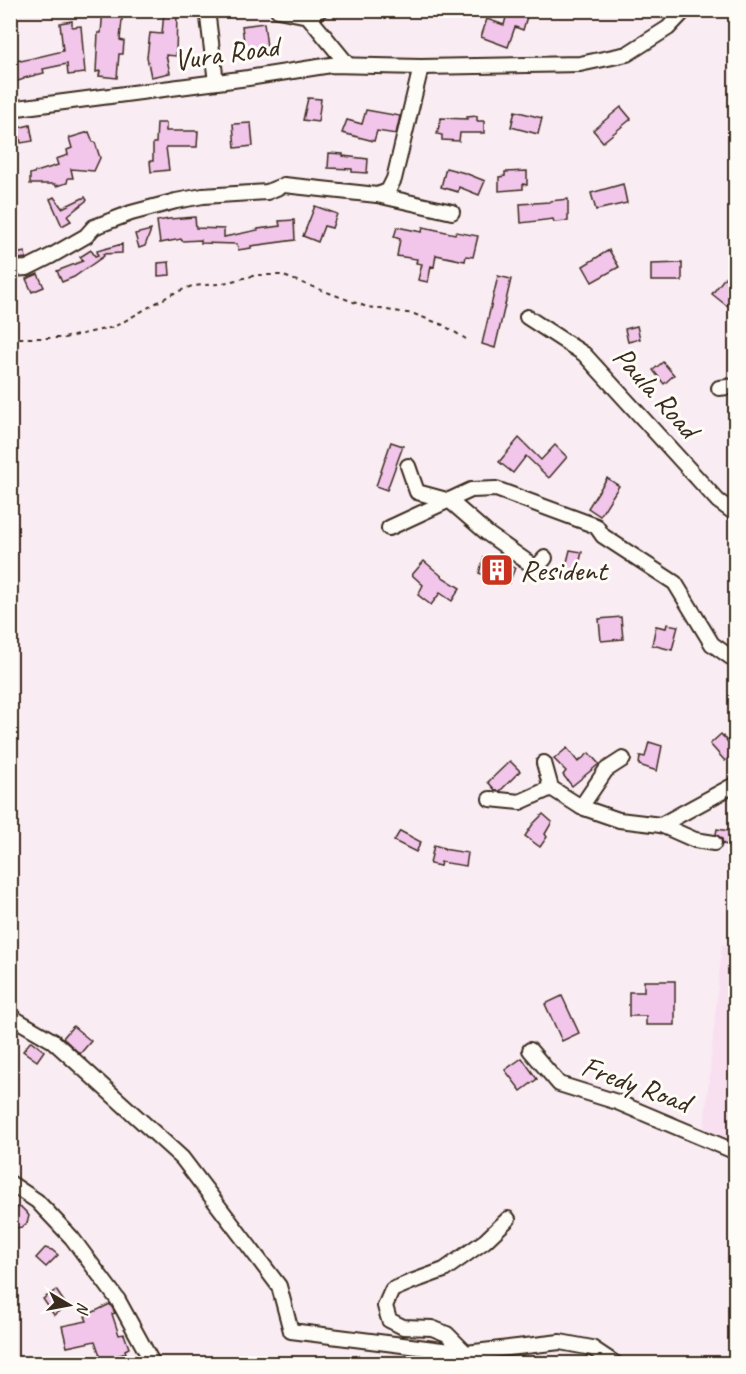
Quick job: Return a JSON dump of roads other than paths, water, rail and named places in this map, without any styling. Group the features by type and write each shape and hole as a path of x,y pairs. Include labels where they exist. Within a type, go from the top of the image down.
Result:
{"street":[{"path":"207,10 216,82"},
{"path":"278,10 314,13 348,65"},
{"name":"Vura Road","path":"10,109 216,82 331,64 421,67 580,64 627,54 668,28 685,10"},
{"path":"377,195 388,190 394,179 421,67"},
{"path":"10,269 27,268 86,236 94,227 130,213 203,196 267,192 284,185 377,195 452,212"},
{"name":"Paula Road","path":"527,317 584,354 718,501 735,514"},
{"path":"718,388 735,386"},
{"path":"408,466 417,492 450,501 488,534 536,568 545,558"},
{"path":"389,528 471,490 496,489 596,526 603,536 675,583 712,644 735,661"},
{"path":"581,807 606,770 623,759"},
{"path":"544,763 551,788 581,807 619,819 661,825 695,840 714,843"},
{"path":"661,825 735,784"},
{"path":"490,799 520,802 551,788"},
{"path":"10,1016 53,1041 182,1158 279,1286 291,1331 466,1353 560,1342 592,1348 616,1364"},
{"name":"Fredy Road","path":"530,1050 559,1084 617,1102 735,1152"},
{"path":"10,1183 37,1201 97,1269 118,1300 153,1364"},
{"path":"466,1353 447,1334 432,1328 403,1327 389,1320 385,1306 392,1290 444,1270 485,1241 508,1219"}],"place":[{"name":"Resident","path":"497,570"}]}
